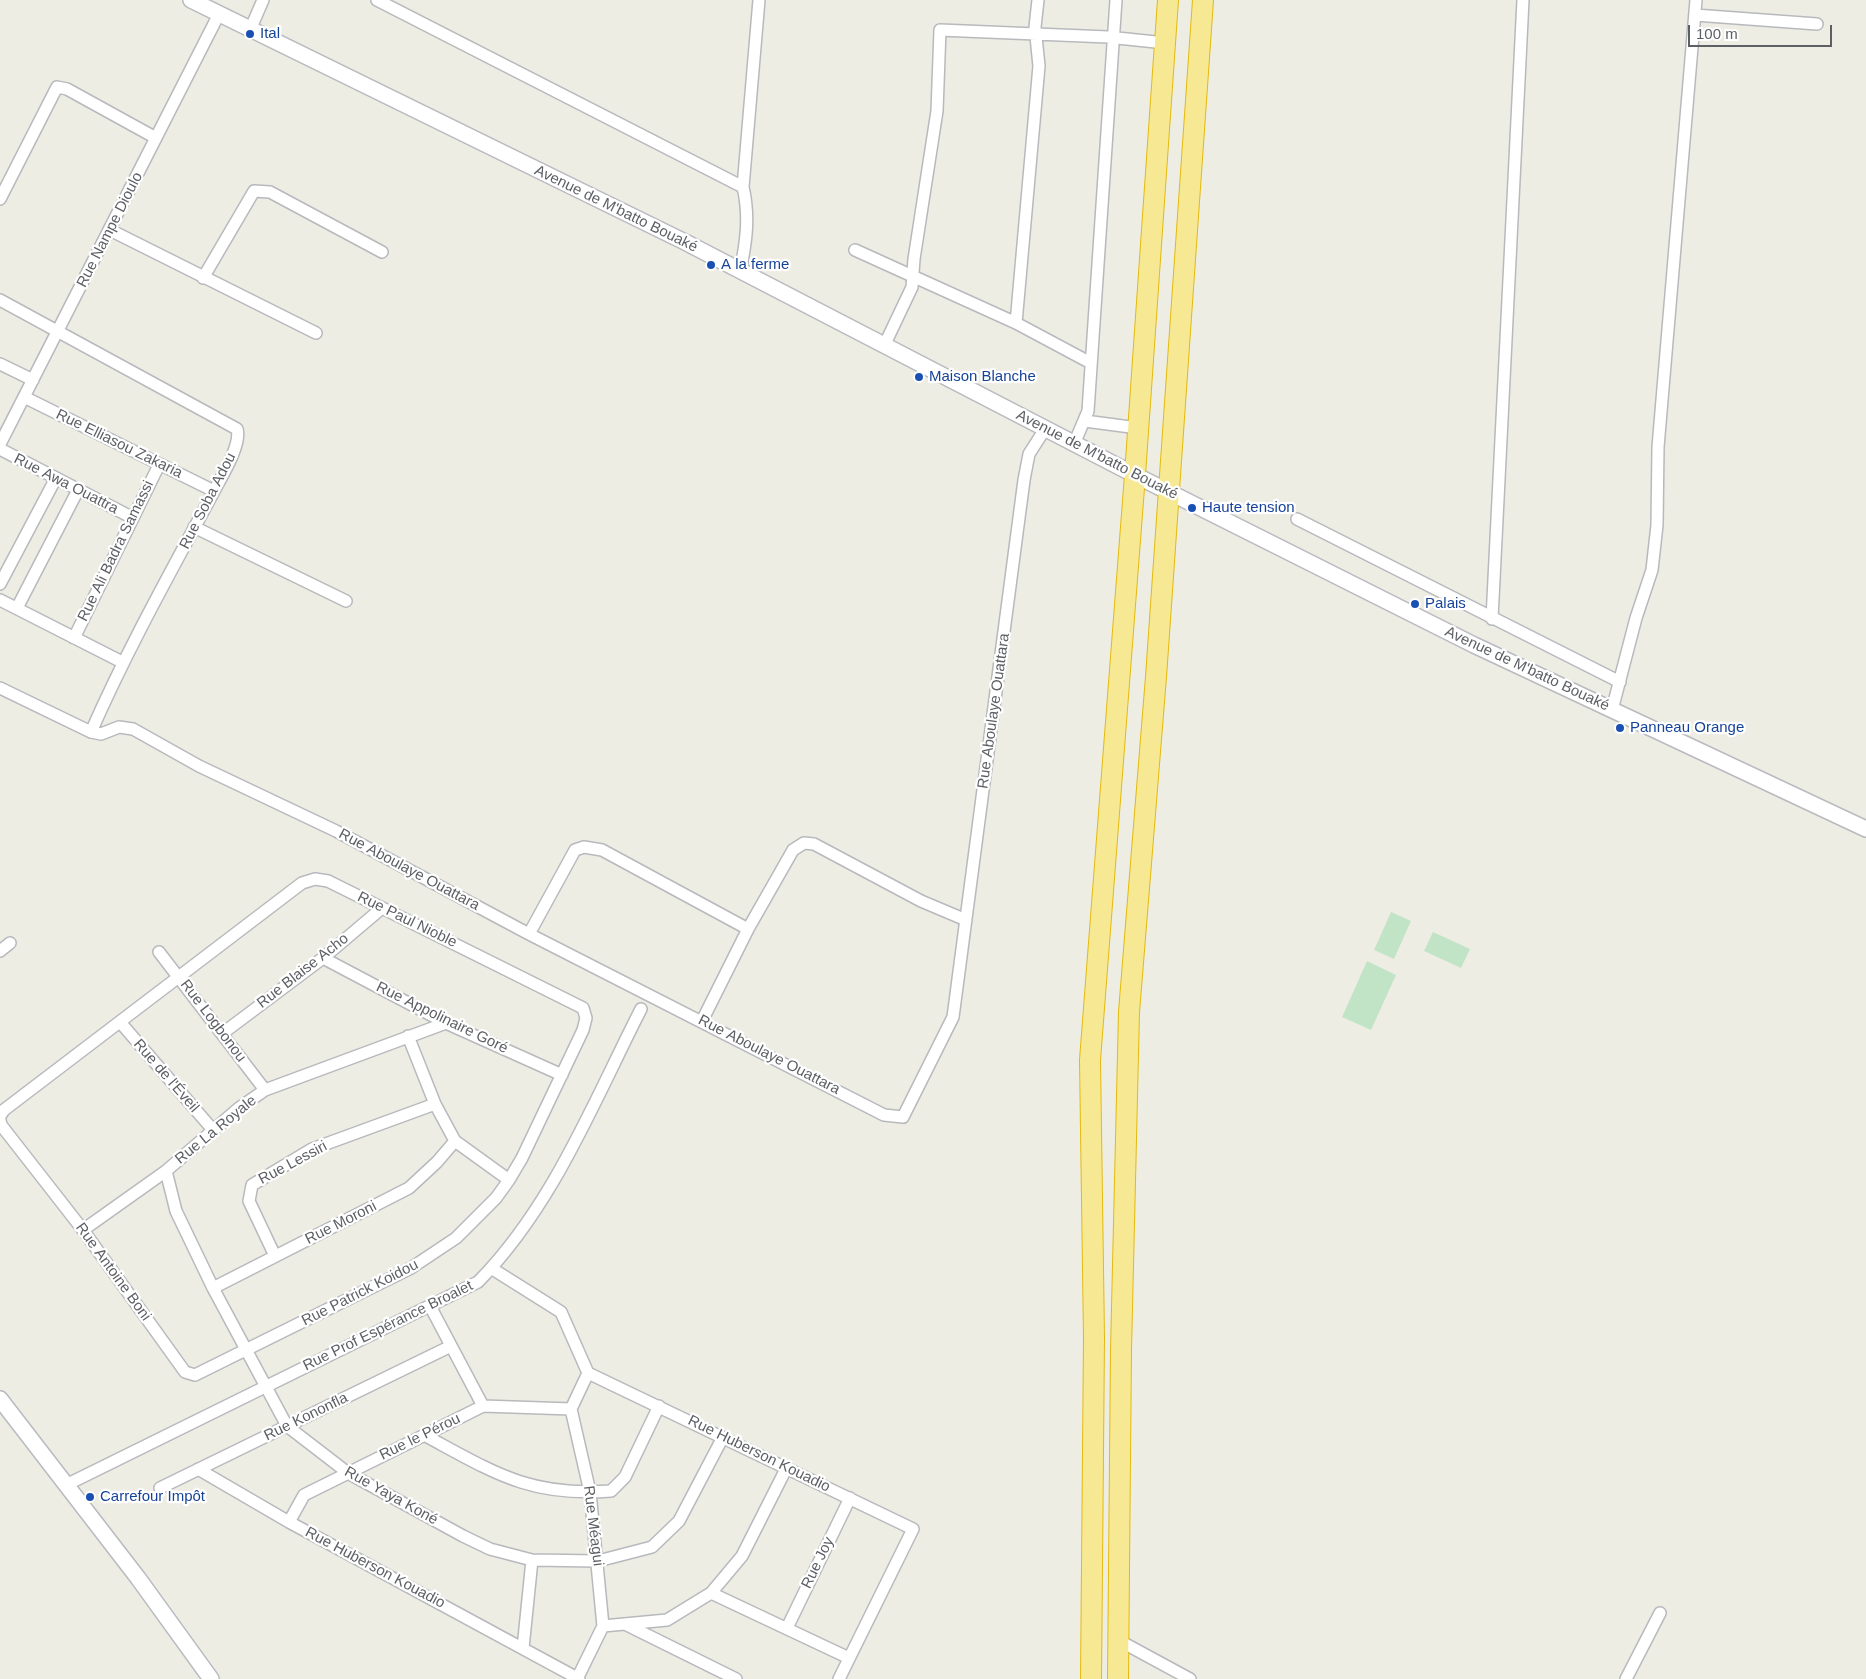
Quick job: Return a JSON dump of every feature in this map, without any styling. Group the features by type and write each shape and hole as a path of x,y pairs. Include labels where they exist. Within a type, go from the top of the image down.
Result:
{"highway":[{"path":"1091,1679 1094,1338 1090,1060 1135,475 1168,0"},
{"path":"1118,1679 1121,1350 1129,1012 1169,492 1203,0"}],"street":[{"name":"Avenue de M'batto Bouaké","path":"192,0 740,272 1135,475 1482,649 1866,829"},
{"path":"250,30 263,0"},
{"path":"376,0 743,188"},
{"path":"740,272 747,240 746,205 743,188 759,0"},
{"path":"1016,323 1039,66 1036,35 1038,0"},
{"path":"1074,444 1088,411 1089,362 1116,0"},
{"path":"1492,619 1522,0"},
{"path":"1612,710 1653,561 1657,525 1658,448 1696,0"},
{"name":"Rue Nampe Dioulo","path":"0,444 219,14"},
{"path":"1695,15 1817,24"},
{"path":"884,346 912,287 912,276 937,111 940,30 1114,38 1165,44"},
{"path":"0,199 57,87 67,89 156,138"},
{"path":"203,278 254,191 270,192 382,252"},
{"path":"110,230 316,333"},
{"path":"854,250 1016,323 1089,362"},
{"name":"Rue Soba Adou","path":"0,300 237,429 239,436 214,491 122,662 91,732"},
{"path":"0,364 33,380"},
{"name":"Rue Elliasou Zakaria","path":"24,397 214,491"},
{"path":"1085,421 1138,428"},
{"name":"Rue Aboulaye Ouattara","path":"91,732 101,734 119,727 133,729 200,766 336,831 529,934 884,1115 903,1117 953,1017 1024,480 1029,454 1045,429"},
{"name":"Rue Awa Ouattra","path":"0,449 133,518"},
{"name":"Rue Ali Badra Samassi","path":"74,638 159,465"},
{"path":"0,584 56,478"},
{"path":"17,608 78,490"},
{"path":"1296,519 1620,682"},
{"path":"194,527 346,601"},
{"path":"0,600 122,662"},
{"path":"0,688 91,732"},
{"path":"702,1021 748,929 793,850 804,843 814,844 921,901 966,920"},
{"path":"529,934 575,850 584,847 602,850 748,929"},
{"name":"Rue Paul Nioble","path":"179,977 302,883 315,879 328,881 583,1008 586,1018 583,1030 562,1075"},
{"name":"Rue Blaise Acho","path":"223,1033 323,958 382,908"},
{"path":"0,951 10,943"},
{"name":"Rue Logbonou","path":"159,952 266,1090"},
{"name":"Rue Appolinaire Goré","path":"323,958 446,1023 562,1075"},
{"path":"0,1116 4,1110 179,977"},
{"name":"Rue Prof Espérance Broalet","path":"66,1485 478,1282 502,1257 546,1198 641,1010"},
{"name":"Rue de l'Éveil","path":"120,1022 213,1130"},
{"name":"Rue La Royale","path":"83,1230 166,1171 213,1130 266,1090 446,1023"},
{"path":"408,1036 435,1104 455,1141 464,1150 510,1180"},
{"name":"Rue Patrick Koidou","path":"246,1350 411,1268 456,1238 496,1198 510,1180 562,1075"},
{"name":"Rue Lessiri","path":"275,1256 249,1201 252,1185 312,1149 435,1104"},
{"name":"Rue Antoine Boni","path":"0,1120 1,1125 83,1230 185,1372 195,1375 246,1350"},
{"name":"Rue Moroni","path":"214,1288 409,1188 437,1162 455,1141"},
{"name":"Rue Yaya Koné","path":"166,1171 176,1211 246,1350 287,1426 348,1473 481,1545 532,1560 598,1561 652,1547 679,1521 723,1437"},
{"path":"430,1306 483,1406 571,1409 588,1373 561,1312 492,1268"},
{"name":"Rue Kononfla","path":"160,1488 451,1346"},
{"name":"Rue Huberson Kouadio","path":"588,1373 913,1529 839,1679"},
{"path":"0,1399 138,1578 212,1679"},
{"name":"Rue le Pérou","path":"289,1522 304,1495 483,1406"},
{"path":"424,1434 514,1482 543,1490 590,1492 611,1490 625,1477 659,1406"},
{"name":"Rue Méagui","path":"571,1409 590,1492 603,1626"},
{"path":"578,1679 603,1626 667,1620 711,1593 742,1556 787,1467"},
{"name":"Rue Huberson Kouadio","path":"198,1469 289,1522 578,1679"},
{"name":"Rue Joy","path":"787,1628 850,1498"},
{"path":"523,1648 532,1560"},
{"path":"711,1593 849,1658"},
{"path":"1626,1679 1660,1613"},
{"path":"624,1624 736,1679"},
{"path":"1118,1640 1190,1679"}],"green space":[{"path":"1391,912 1411,921 1394,959 1374,950"},
{"path":"1433,932 1470,949 1461,968 1424,951"},
{"path":"1367,961 1396,975 1371,1030 1342,1017"}],"place":[{"name":"Ital","path":"250,34"},
{"name":"A la ferme","path":"711,265"},
{"name":"Maison Blanche","path":"919,377"},
{"name":"Haute tension","path":"1192,508"},
{"name":"Palais","path":"1415,604"},
{"name":"Panneau Orange","path":"1620,728"},
{"name":"Carrefour Impôt","path":"90,1497"}]}
